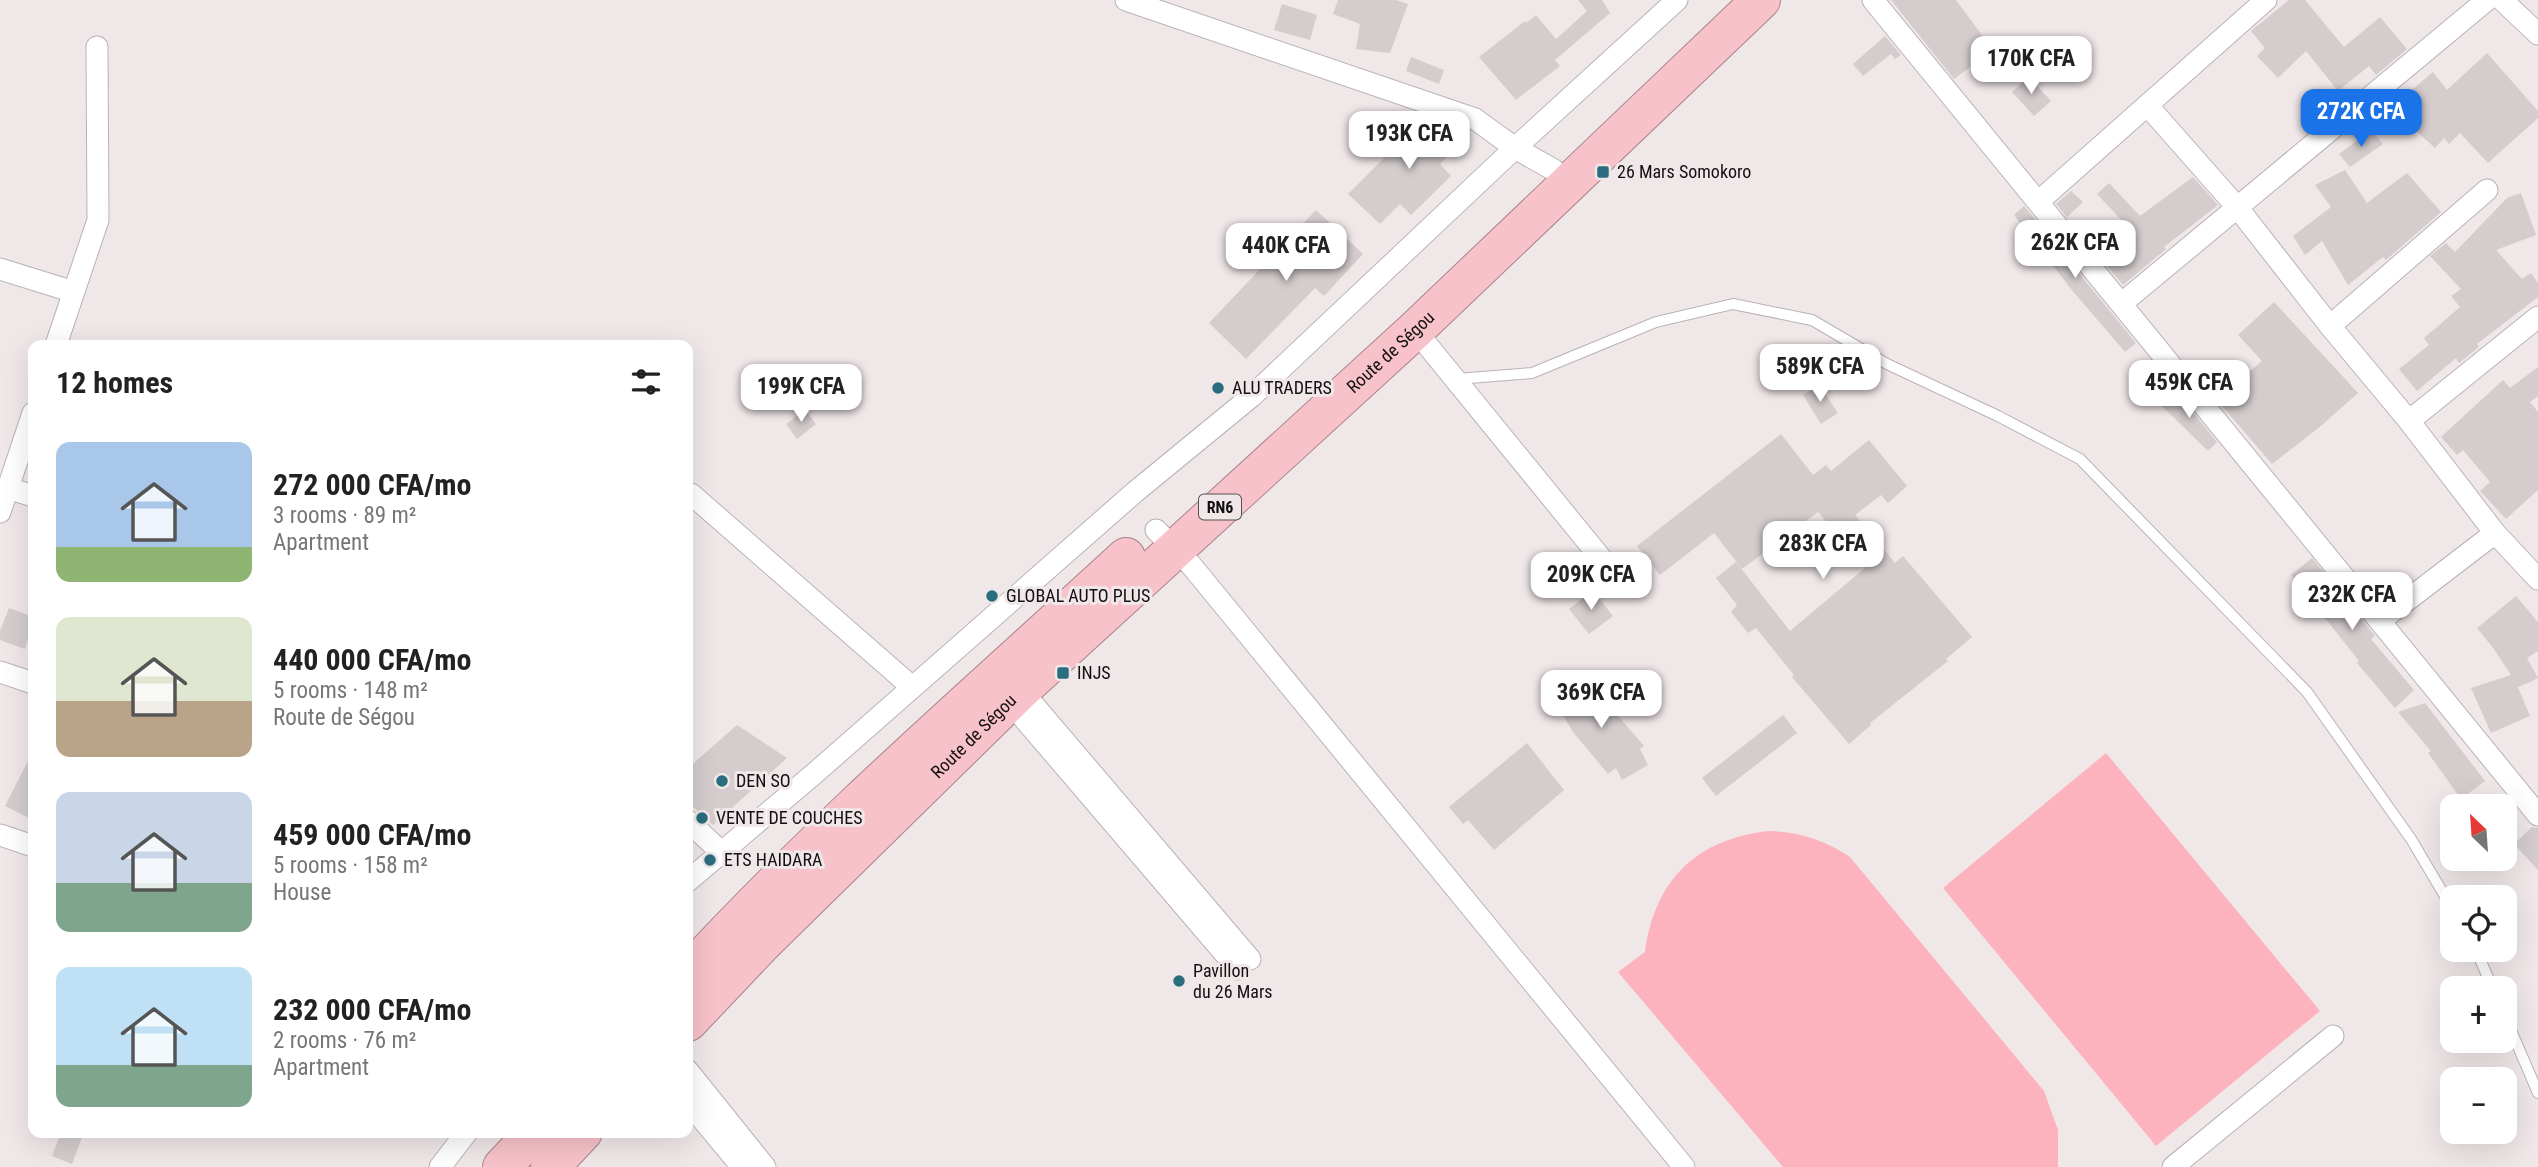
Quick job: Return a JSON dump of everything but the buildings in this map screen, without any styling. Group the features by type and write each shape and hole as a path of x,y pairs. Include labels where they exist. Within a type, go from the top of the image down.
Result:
{"highway":[{"name":"Route de Ségou","path":"693,1017 1006,686 1554,170 1724,0"},
{"name":"Route de Ségou","path":"1165,539 1415,330 1761,0"},
{"name":"Route de Ségou","path":"693,968 740,917 844,816 1006,686"},
{"path":"502,1167 529,1138"},
{"path":"550,1167 577,1138"}],"street":[{"path":"1126,0 1475,118 1515,148 1554,170"},
{"path":"693,876 1135,492 1252,397 1515,148 1678,0"},
{"path":"1872,0 2538,814"},
{"path":"2038,202 2266,0"},
{"path":"2121,304 2487,0"},
{"path":"2502,0 2538,34"},
{"path":"58,340 98,220 97,47"},
{"path":"2147,105 2237,208 2409,421 2495,533 2538,579"},
{"path":"2330,326 2487,190"},
{"path":"0,269 74,292"},
{"path":"2409,421 2538,317"},
{"path":"1415,330 1609,568"},
{"path":"0,512 28,428"},
{"path":"8,488 28,494"},
{"path":"693,496 912,687"},
{"path":"2381,621 2495,533"},
{"path":"1165,539 1191,565 1684,1167"},
{"path":"0,672 28,681"},
{"path":"1006,686 1244,964"},
{"path":"693,826 720,851"},
{"path":"0,835 28,844"},
{"path":"2174,1167 2333,1036"},
{"path":"693,1077 765,1167"},
{"path":"693,1108 742,1167"},
{"path":"440,1167 462,1138"}],"lane":[{"path":"1455,379 1532,373 1656,322 1733,304 1812,320 1887,365 1998,416 2080,459 2307,692 2411,839 2440,888"},
{"path":"2517,1044 2538,1093"}],"shaded area":[{"path":"2106,753 2320,1011 2156,1146 1943,888"},
{"path":"1769,831 1811,838 1850,857 2044,1091 2058,1130 2058,1167 1783,1167 1618,972 1645,952 1658,904 1683,867 1720,843"}],"place":[{"name":"26 Mars Somokoro","path":"1603,172"},
{"name":"ALU TRADERS","path":"1218,388"},
{"name":"GLOBAL AUTO PLUS","path":"992,596"},
{"name":"INJS","path":"1063,673"},
{"name":"DEN SO","path":"722,781"},
{"name":"VENTE DE COUCHES","path":"702,818"},
{"name":"ETS HAIDARA","path":"710,860"},
{"name":"Pavillon du 26 Mars","path":"1179,981"}]}
